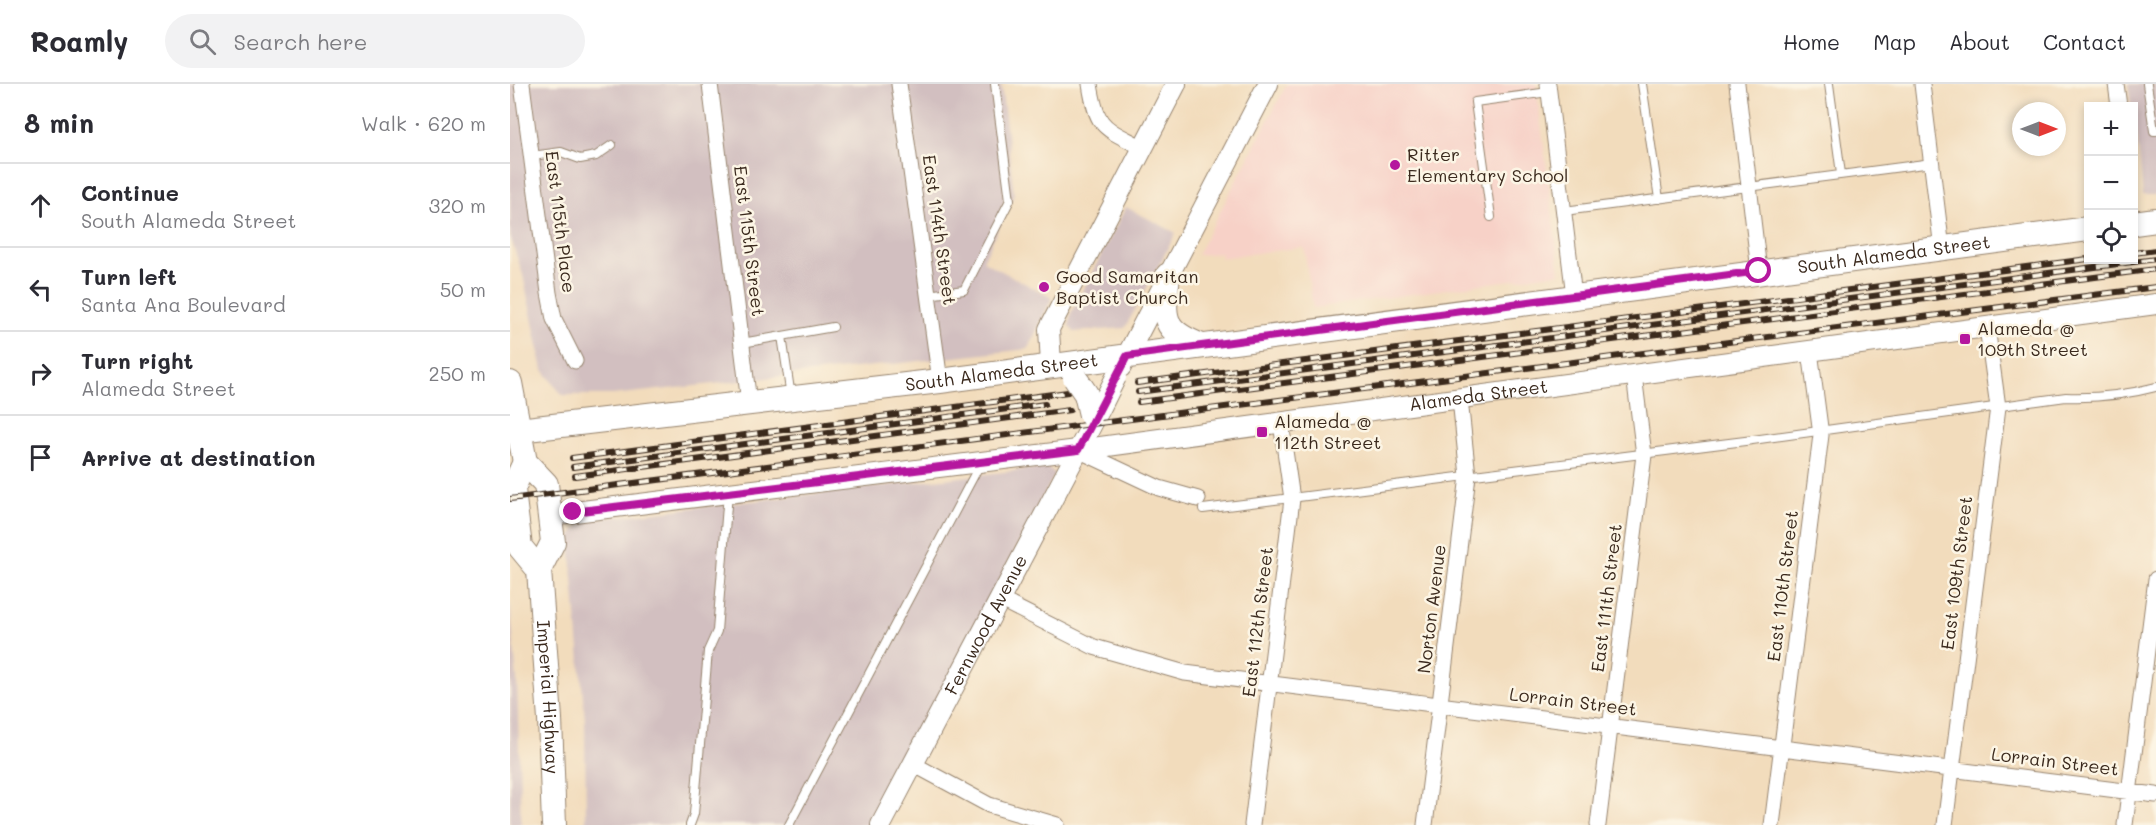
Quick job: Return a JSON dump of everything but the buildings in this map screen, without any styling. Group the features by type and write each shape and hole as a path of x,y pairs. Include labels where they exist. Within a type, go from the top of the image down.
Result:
{"main road":[{"name":"South Alameda Street","path":"515,431 940,381 2084,230"},
{"path":"1168,275 1166,300 1172,330 1179,337 1202,346"},
{"path":"1051,365 1075,378 1086,394 1094,416"},
{"path":"510,383 515,431 525,462 546,484 553,542 539,570 520,547 513,488 525,462"},
{"name":"Imperial Highway","path":"539,570 550,719 554,825"}],"street":[{"name":"East 115th Place","path":"522,84 554,319 575,361"},
{"name":"East 115th Street","path":"710,84 749,403"},
{"name":"East 114th Street","path":"899,84 940,381"},
{"path":"1090,84 1094,114 1099,122 1143,148"},
{"path":"1051,365 1049,328 1176,84"},
{"name":"Fernwood Avenue","path":"881,825 1268,84"},
{"path":"1737,84 1759,271"},
{"path":"1922,84 1942,249"},
{"path":"2116,84 2118,102"},
{"path":"1549,88 1574,297"},
{"name":"Alameda Street","path":"550,515 980,463 2156,304"},
{"name":"East 109th Street","path":"1945,825 1998,407 1987,327"},
{"name":"East 110th Street","path":"1772,825 1821,430 1810,351"},
{"name":"East 111th Street","path":"1598,825 1644,454 1634,375"},
{"name":"Norton Avenue","path":"1425,825 1468,476 1460,399"},
{"name":"East 112th Street","path":"1252,825 1292,499 1281,423"},
{"path":"1078,450 1159,488 1200,504"},
{"path":"2125,825 2156,579"},
{"name":"Lorrain Street","path":"999,598 1094,647 1185,673 2156,795"},
{"path":"913,764 989,805 1057,825"}],"lane":[{"path":"928,295 964,290 1010,200 995,84"},
{"path":"1642,84 1659,199"},
{"path":"1829,84 1841,174"},
{"path":"2147,84 2156,131"},
{"path":"1491,217 1475,102 1549,88"},
{"path":"532,156 561,152 580,159 597,156 612,145"},
{"path":"1564,211 1932,163"},
{"path":"742,343 833,327"},
{"path":"782,336 791,398"},
{"path":"1200,504 1292,499 2066,397 2114,395 2156,387"},
{"path":"789,825 980,463"},
{"path":"690,825 695,805 708,651 717,631 728,492"}],"shaded area":[{"path":"510,84 1001,84 1014,195 983,261 1052,298 1028,349 613,395 562,395 543,370 523,275 510,236"},
{"name":"Ritter Elementary School","path":"1287,84 1536,84 1560,273 1313,308 1304,247 1220,258 1221,253 1197,255"},
{"path":"2128,84 2156,84 2156,195 2143,195 2138,146 2138,102 2130,102"},
{"path":"1126,207 1176,233 1125,328 1074,332 1069,326 1071,313"},
{"path":"1047,467 1055,474 872,825 586,825 585,721 570,543 571,535 581,524 588,520"},
{"path":"510,600 517,680 521,825 510,825"}],"railway":[{"path":"2138,252 2156,250"},
{"path":"1138,392 2156,259"},
{"path":"1137,383 2084,260"},
{"path":"1139,402 2156,269"},
{"path":"510,499 2156,287"},
{"path":"572,458 1068,392"},
{"path":"573,467 1045,404"},
{"path":"575,476 1070,410"}],"place":[{"name":"Ritter Elementary School","path":"1395,165"},
{"name":"Good Samaritan Baptist Church","path":"1044,287"},
{"name":"Alameda @ 109th Street","path":"1965,339"},
{"name":"Alameda @ 112th Street","path":"1262,432"}],"route":[{"path":"573,512 1078,450 1127,356 1759,271"}]}
